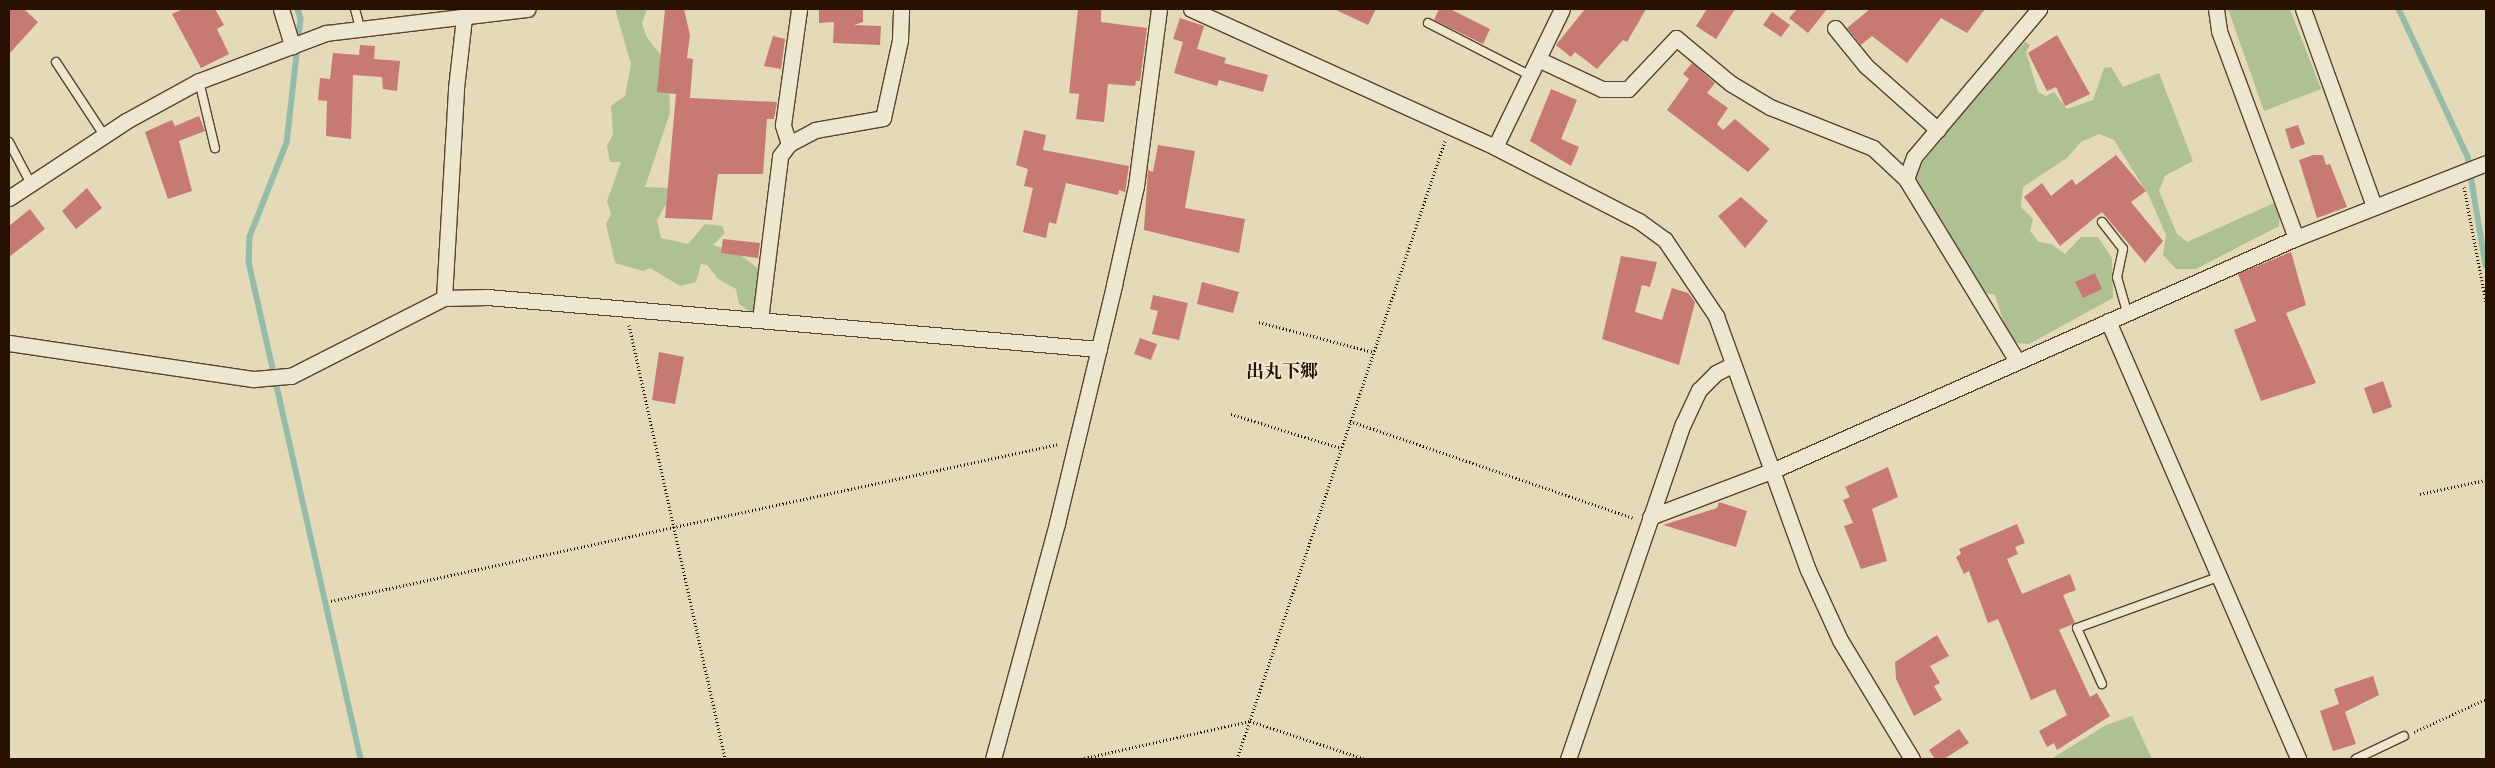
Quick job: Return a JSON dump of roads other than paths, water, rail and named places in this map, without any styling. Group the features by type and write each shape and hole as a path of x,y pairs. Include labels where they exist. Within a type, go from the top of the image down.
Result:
{"street":[{"path":"281,9 292,46"},
{"path":"9,198 30,182 104,135 200,81 292,46 360,28 464,18 500,11 528,9"},
{"path":"789,144 783,125 799,9"},
{"path":"760,320 780,156 789,144 815,130 883,118 900,40 901,9"},
{"path":"993,759 1077,440 1136,186 1159,9"},
{"path":"1191,9 1495,147 1639,221 1665,240 1716,316 1732,365 1774,470 1808,570 1840,640 1912,759"},
{"path":"1495,147 1540,60 1562,9"},
{"path":"1906,179 1914,157 2039,9"},
{"path":"2216,9 2219,31 2296,238"},
{"path":"2303,9 2374,206"},
{"path":"444,298 456,88 464,18"},
{"path":"1836,28 1866,66 1938,130"},
{"path":"1540,60 1602,89 1628,90 1676,38 1730,83 1770,107 1873,148 1906,179 2017,362"},
{"path":"1649,520 1774,470 2296,238 2461,171 2486,163"},
{"path":"9,342 254,379 291,376 444,298 487,297 1098,349"},
{"path":"2108,321 2298,759"},
{"path":"1568,759 1649,520 1699,390 1716,373 1732,365"}],"lane":[{"path":"355,9 360,28"},
{"path":"1428,23 1531,76"},
{"path":"56,62 104,135"},
{"path":"200,81 215,148"},
{"path":"9,142 30,182"},
{"path":"2102,222 2124,249 2117,277 2127,312"},
{"path":"2102,684 2077,628 2218,577"},
{"path":"2356,759 2404,736"}],"waterway":[{"path":"298,9 301,19 287,143 250,237 249,262 361,759"},
{"path":"2399,9 2468,157 2486,266"}],"district":[{"name":"出丸下郷","path":"1282,372"}]}
